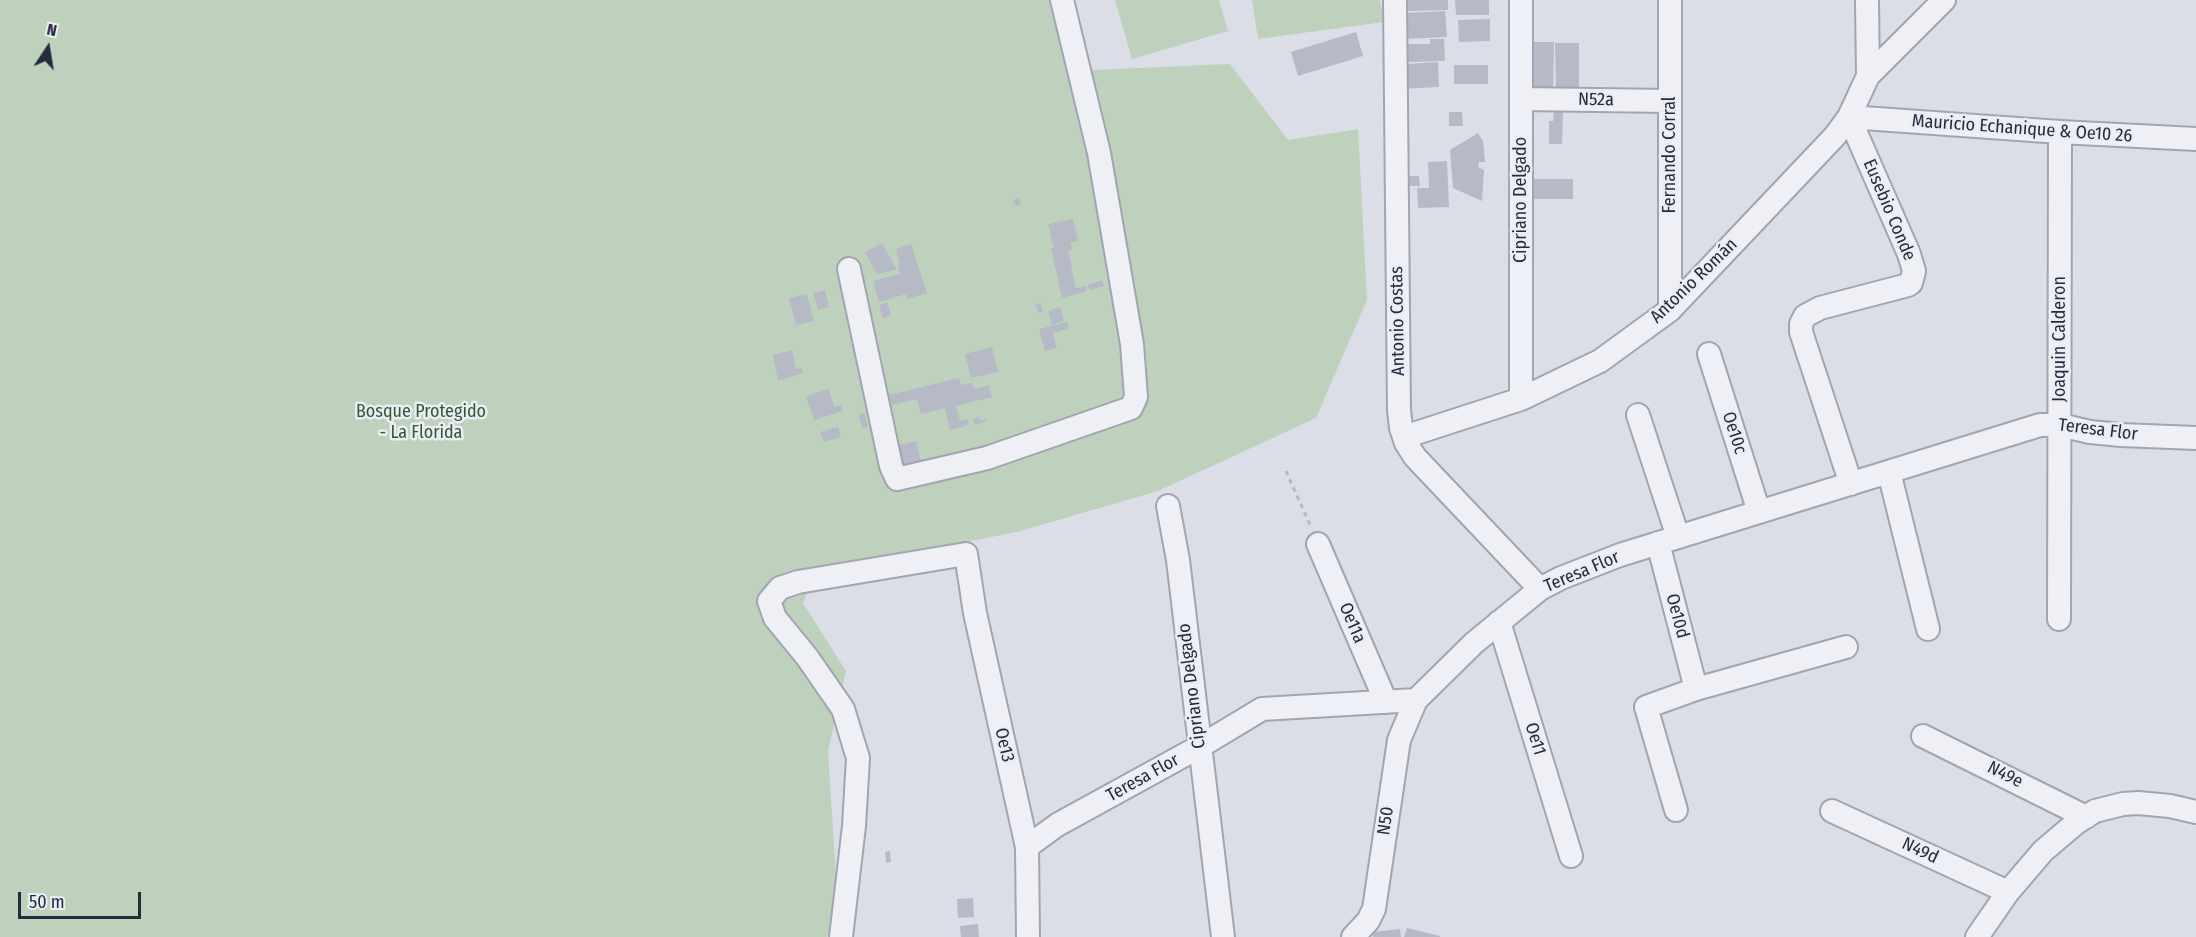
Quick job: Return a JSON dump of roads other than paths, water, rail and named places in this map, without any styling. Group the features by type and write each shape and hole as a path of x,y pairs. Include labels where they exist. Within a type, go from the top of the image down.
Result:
{"street":[{"path":"849,269 891,466 897,479 987,458 1131,408 1136,397 1132,344 1099,153 1062,0"},
{"name":"Antonio Costas","path":"1395,0 1399,410 1404,437 1415,457 1540,589"},
{"name":"Cipriano Delgado","path":"1521,0 1521,399"},
{"name":"Fernando Corral","path":"1670,0 1670,310"},
{"path":"1867,0 1868,76"},
{"path":"1849,117 1868,76 1944,0"},
{"name":"N52a","path":"1521,99 1670,101"},
{"name":"Antonio Román","path":"1404,437 1521,399 1600,362 1670,310 1835,136 1849,117"},
{"name":"Mauricio Echanique & Oe10 26","path":"1849,117 2196,139"},
{"name":"Eusebio Conde","path":"1849,117 1909,254 1914,271 1911,283 1908,285 1820,308 1805,316 1801,324 1801,332 1851,484"},
{"name":"Joaquin Calderon","path":"2059,618 2060,132"},
{"name":"Oe10c","path":"1708,354 1759,512"},
{"name":"Oe10d","path":"1638,415 1668,540 1696,689"},
{"name":"Teresa Flor","path":"1027,847 1057,825 1200,747 1262,709 1416,700 1448,667 1540,589 1592,565 2040,425 2060,425 2090,432 2121,435 2196,438"},
{"path":"1889,472 1928,629"},
{"name":"Cipriano Delgado","path":"1168,506 1178,560 1223,937"},
{"name":"Oe11a","path":"1318,544 1386,702"},
{"name":"Oe13","path":"841,937 854,826 858,758 843,709 807,657 775,618 769,601 780,588 798,582 966,554 975,613 1027,847 1028,937"},
{"name":"Oe11","path":"1499,622 1571,856"},
{"path":"1676,810 1646,707 1696,689 1846,647"},
{"name":"N50","path":"1353,937 1368,921 1374,909 1399,740 1416,700"},
{"name":"N49e","path":"1923,736 2086,817"},
{"path":"1977,937 2008,892 2043,851 2086,817 2102,808 2123,804 2170,806 2196,812"},
{"name":"N49d","path":"1832,811 2008,892"}],"park label":[{"name":"Bosque Protegido - La Florida","path":"421,422"}]}
